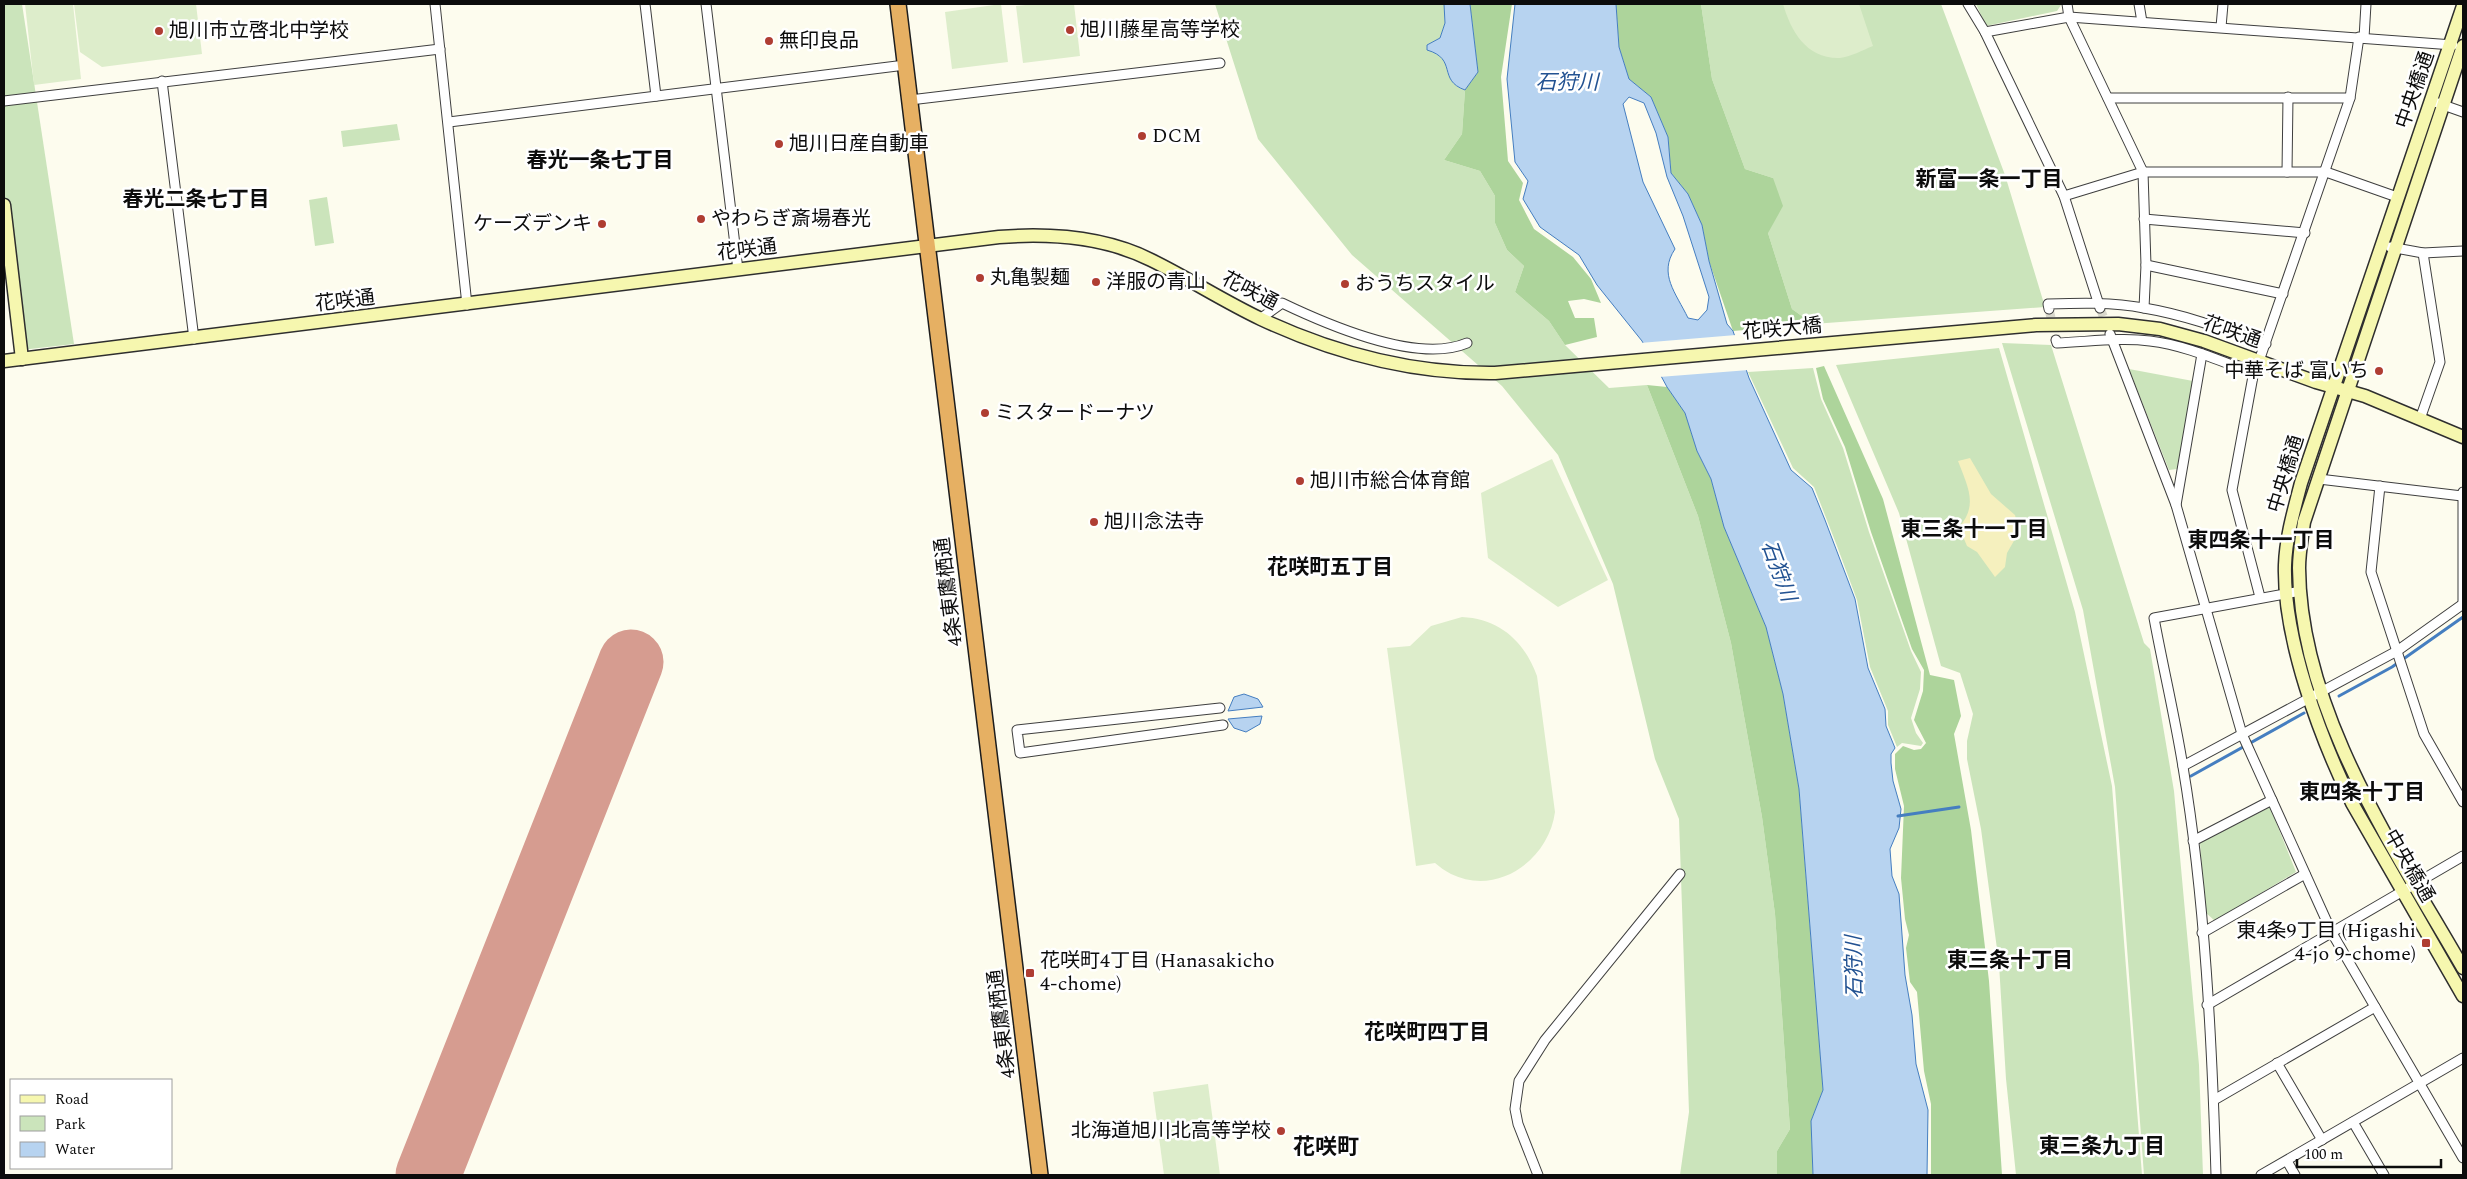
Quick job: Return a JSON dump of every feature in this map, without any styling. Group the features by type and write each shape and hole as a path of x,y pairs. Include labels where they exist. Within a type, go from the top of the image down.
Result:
{"highway":[{"name":"4条東鷹栖通","path":"898,4 1040,1175"}],"street":[{"path":"434,4 449,122 467,305"},
{"path":"645,4 656,96"},
{"path":"706,4 738,270"},
{"path":"1968,4 1985,32 2064,196 2099,306"},
{"path":"2067,4 2069,17 2143,172 2146,265 2144,308"},
{"path":"2139,4 2142,22"},
{"path":"2221,27 2223,4"},
{"path":"2260,597 2232,490 2256,365 2266,344 2284,294 2350,98 2366,4"},
{"name":"中央橋通","path":"2463,6 2460,46 2438,103 2389,247 2347,391 2304,522 2299,567 2311,656 2356,779 2463,968"},
{"path":"1985,32 2069,17 2361,37 2460,46"},
{"path":"4,101 440,48"},
{"path":"910,100 1220,63"},
{"path":"449,122 905,65"},
{"path":"162,81 194,339"},
{"path":"2287,172 2288,97"},
{"path":"2108,98 2350,98"},
{"path":"2438,103 2463,112"},
{"name":"中央橋通","path":"2438,103 2397,197 2389,247 2333,387 2301,483 2289,531 2285,566 2292,632 2310,696 2338,776 2352,804 2463,996"},
{"path":"2064,196 2143,172 2326,172 2397,197"},
{"path":"4,205 22,359"},
{"path":"2144,219 2305,233"},
{"name":"花咲通","path":"4,361 1029,235 1090,240 1117,246 1149,259 1260,319 1312,341 1361,358 1404,367 1457,374 1532,370"},
{"path":"2389,247 2423,253 2463,251"},
{"path":"2420,419 2440,362 2423,253"},
{"path":"2146,265 2284,294"},
{"path":"1260,319 1282,303 1328,325 1377,340 1436,350 1456,348 1467,343"},
{"path":"2049,308 2048,304 2144,308 2204,322 2266,344"},
{"name":"花咲通","path":"2036,325 2101,323 2160,329 2204,341 2256,365 2347,391 2463,437"},
{"name":"花咲大橋","path":"1532,370 2036,325"},
{"path":"2056,340 2057,343 2111,337 2150,341 2256,365"},
{"path":"2111,337 2176,505 2246,742 2332,933 2463,1158"},
{"path":"2176,505 2202,354"},
{"path":"2183,766 2246,742 2310,696 2399,659 2463,604 2463,494 2319,479"},
{"path":"2380,486 2371,572 2424,734 2463,802"},
{"path":"2216,1175 2214,1100 2202,933 2193,841 2183,766 2154,618 2260,597 2301,591"},
{"path":"1220,708 1017,730 1020,753 1223,726"},
{"path":"2193,841 2272,800"},
{"path":"2207,1005 2463,856"},
{"path":"1538,1175 1518,1124 1515,1109 1519,1081 1545,1040 1680,874"},
{"path":"2202,933 2305,874"},
{"path":"2214,1100 2375,1007"},
{"path":"2261,1175 2463,1058"},
{"path":"2277,1063 2322,1140"},
{"path":"2354,1122 2384,1175"},
{"path":"2286,1161 2295,1175"}],"green space":[{"path":"4,4 22,4 74,344 21,350 4,205"},
{"path":"25,4 73,4 81,79 34,85"},
{"path":"74,4 196,4 202,54 102,67 80,52"},
{"path":"1001,4 1008,62 952,69 945,12"},
{"path":"1074,4 1080,56 1023,63 1016,6"},
{"path":"1215,4 1444,4 1445,23 1440,38 1427,45 1442,56 1452,80 1465,90 1462,134 1444,160 1480,171 1495,196 1495,223 1507,250 1524,266 1515,292 1549,321 1565,345 1609,388 1647,385 1698,516 1731,643 1762,817 1775,914 1790,1129 1777,1151 1777,1175 1680,1175 1689,1112 1679,819 1655,759 1613,584 1558,455 1502,386 1352,255 1258,139"},
{"path":"1470,4 1512,4 1501,77 1508,161 1523,183 1519,200 1534,229 1573,257 1591,279 1601,303 1584,299 1568,301 1575,318 1594,318 1597,337 1565,345 1549,321 1515,292 1524,266 1507,250 1495,223 1495,196 1480,171 1444,160 1462,134 1465,90 1478,72"},
{"path":"1616,4 1701,4 1712,79 1745,169 1773,178 1783,206 1768,233 1792,309 1813,324 1733,331 1709,261 1702,225 1688,194 1671,173 1668,137 1651,97 1629,79 1619,47"},
{"path":"1701,4 1941,4 2005,175 2045,307 1813,324 1792,309 1768,233 1773,178 1745,169 1712,79"},
{"path":"1783,4 1859,4 1873,46 1840,58 1818,54 1802,42 1790,24"},
{"path":"1976,4 2061,5 2057,11 1986,26"},
{"path":"397,124 400,140 343,147 341,131"},
{"path":"327,197 334,243 315,246 309,200"},
{"path":"2002,343 2051,345 2144,643 2150,649 2174,791 2199,1065 2203,1175 2144,1175 2115,787 2083,610"},
{"path":"1999,348 2075,612 2112,786 2142,1175 2016,1175 2006,1079 1999,964 1981,829 1967,759 1967,741 1973,714 1960,673 1941,666 1899,513 1836,365"},
{"path":"1824,366 1883,499 1930,675 1954,680 1961,716 1954,734 1971,830 1989,981 2002,1175 1931,1175 1931,1104 1924,1071 1917,992 1910,982 1906,948 1909,935 1905,919 1901,878 1904,806 1895,769 1895,754 1903,746 1914,750 1921,749 1926,743 1914,720 1923,691 1924,670 1912,649 1871,532 1845,447 1823,399 1816,368"},
{"path":"1813,368 1821,399 1843,448 1869,532 1911,651 1921,672 1920,689 1911,718 1916,733 1923,743 1921,746 1902,743 1897,747 1888,725 1888,711 1870,667 1857,600 1814,487 1793,468 1748,372"},
{"path":"2129,369 2193,381 2177,469 2169,470"},
{"path":"1647,385 1667,387 1685,413 1697,451 1711,479 1724,527 1766,627 1783,694 1799,789 1823,1090 1811,1121 1813,1175 1777,1175 1777,1151 1790,1129 1775,914 1762,817 1731,643 1698,516"},
{"path":"1552,459 1608,580 1558,607 1488,558 1481,493"},
{"path":"1462,617 1488,622 1499,627 1518,642 1532,663 1537,676 1555,812 1551,829 1543,845 1532,858 1518,869 1503,877 1486,881 1469,880 1451,874 1435,863 1416,866 1387,648 1410,646 1431,626"},
{"path":"2270,807 2296,872 2215,921 2205,912 2200,843"},
{"path":"1208,1084 1220,1175 1164,1175 1153,1092"}],"sand":[{"path":"1970,458 1991,494 2015,515 2019,532 2007,553 2005,567 1995,577 1977,552 1967,546 1959,527 1969,511 1970,503 1968,487 1958,461"}],"water":[{"path":"1444,4 1470,4 1478,72 1465,90 1452,81 1442,59 1427,50 1427,45 1440,38 1445,23"},
{"name":"石狩川","path":"1515,4 1616,4 1619,47 1629,79 1651,97 1668,137 1671,173 1688,194 1702,225 1709,261 1727,324 1733,331 1749,378 1791,470 1812,488 1825,520 1855,599 1868,668 1885,709 1886,726 1895,748 1891,754 1891,763 1893,781 1901,809 1899,828 1890,849 1892,876 1899,894 1905,975 1912,1015 1916,1064 1928,1110 1927,1175 1813,1175 1811,1121 1823,1090 1799,789 1783,694 1766,627 1724,527 1711,479 1697,451 1685,413 1667,387 1642,341 1597,285 1579,255 1540,227 1523,199 1528,181 1515,162 1507,79","holes":["1629,97 1644,103 1656,133 1667,177 1683,216 1709,297 1707,310 1698,320 1688,318 1671,284 1668,267 1675,249 1643,182 1623,104"]},
{"path":"1244,694 1258,699 1263,707 1228,711 1234,697"},
{"path":"1262,716 1260,724 1246,732 1234,728 1228,719"}],"pier":[{"path":"1736,335 1749,370 1659,377 1640,343"}],"waterway":[{"path":"2339,696 2392,667 2463,617"},
{"path":"2191,776 2304,713"},
{"path":"1898,816 1959,807"}],"runway":[{"path":"428,1175 631,662"}],"tunnel":[{"path":"2100,308 2108,329"},
{"path":"2049,309 2056,340"}],"place":[{"name":"旭川藤星高等学校","path":"1070,30"},
{"name":"旭川市立啓北中学校","path":"159,31"},
{"name":"無印良品","path":"769,41"},
{"name":"DCM","path":"1142,136"},
{"name":"旭川日産自動車","path":"779,144"},
{"name":"やわらぎ斎場春光","path":"701,219"},
{"name":"ケーズデンキ","path":"602,224"},
{"name":"丸亀製麺","path":"980,278"},
{"name":"洋服の青山","path":"1096,282"},
{"name":"おうちスタイル","path":"1345,284"},
{"name":"中華そば 富いち","path":"2379,371"},
{"name":"ミスタードーナツ","path":"985,413"},
{"name":"旭川市総合体育館","path":"1300,481"},
{"name":"旭川念法寺","path":"1094,522"},
{"name":"東4条9丁目 (Higashi 4-jo 9-chome)","path":"2426,943"},
{"name":"花咲町4丁目 (Hanasakicho 4-chome)","path":"1030,973"},
{"name":"北海道旭川北高等学校","path":"1281,1131"}],"district":[{"name":"春光一条七丁目","path":"600,161"},
{"name":"新富一条一丁目","path":"1989,180"},
{"name":"春光二条七丁目","path":"196,200"},
{"name":"東三条十一丁目","path":"1974,530"},
{"name":"東四条十一丁目","path":"2261,541"},
{"name":"花咲町五丁目","path":"1330,568"},
{"name":"東四条十丁目","path":"2362,793"},
{"name":"東三条十丁目","path":"2010,961"},
{"name":"花咲町四丁目","path":"1427,1033"},
{"name":"花咲町","path":"1326,1147"},
{"name":"東三条九丁目","path":"2102,1147"}]}
